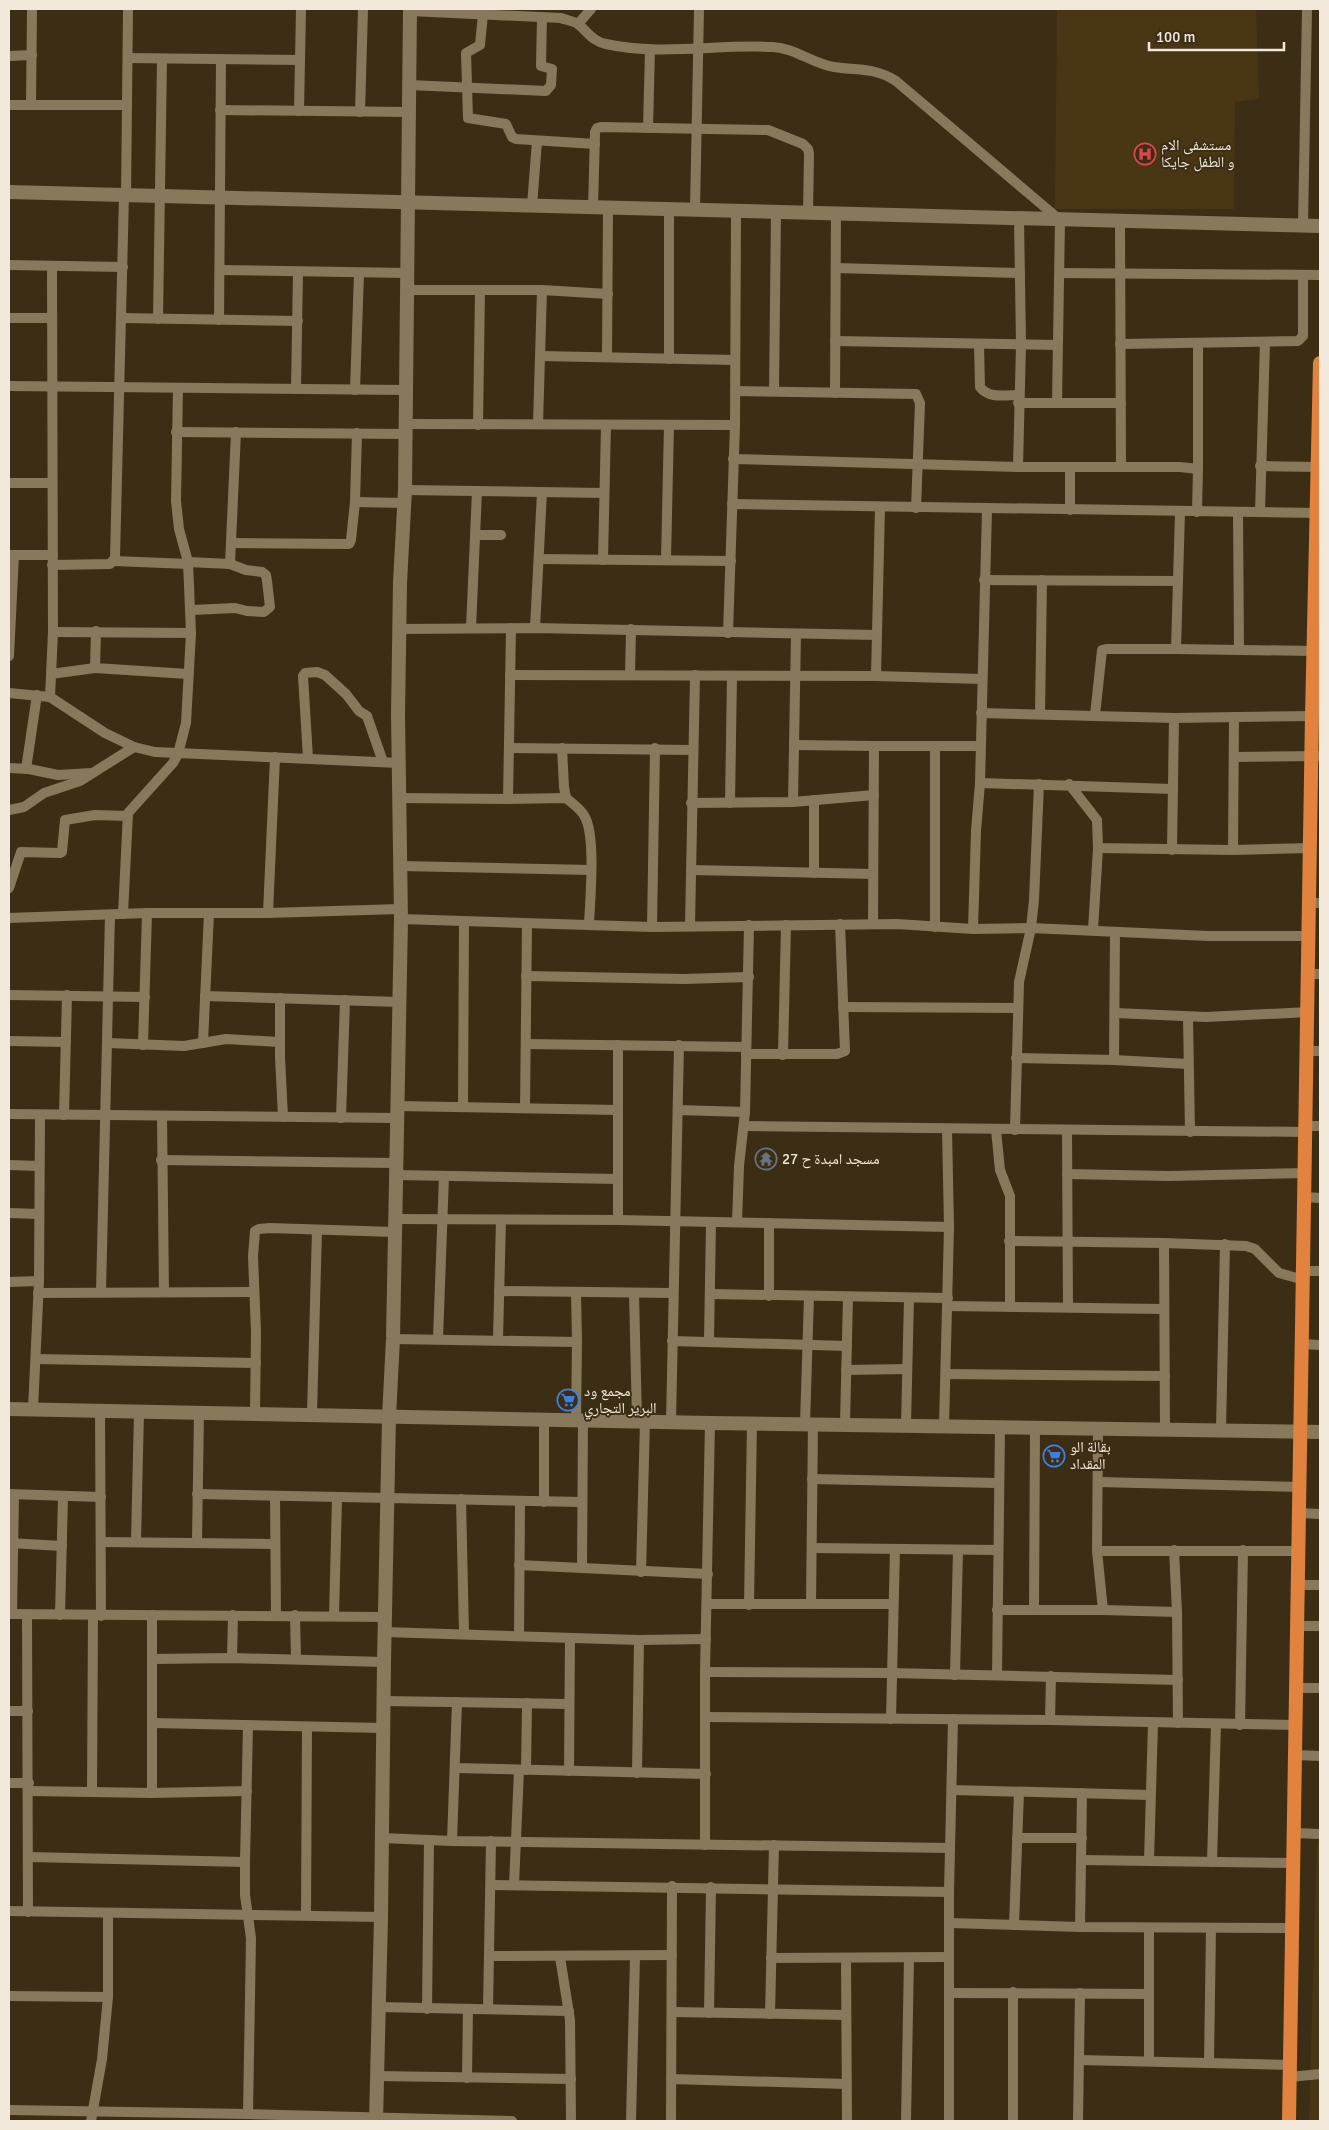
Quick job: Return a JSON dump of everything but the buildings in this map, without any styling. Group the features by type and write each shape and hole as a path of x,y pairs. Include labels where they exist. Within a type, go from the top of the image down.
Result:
{"highway":[{"path":"1290,2121 1305,1197 1311,1128 1314,1051 1309,1012 1315,974 1310,936 1315,903 1311,848 1316,828 1316,756 1312,716 1317,680 1314,651 1318,604 1317,514 1320,363"}],"street":[{"path":"31,105 32,9"},
{"path":"114,561 118,387 122,318 128,9"},
{"path":"299,111 301,9"},
{"path":"360,112 363,9"},
{"path":"578,24 591,9"},
{"path":"695,210 700,48 699,9"},
{"path":"1303,226 1307,9"},
{"path":"376,2119 381,1917 388,1417 393,1339 399,1002 400,798 398,629 404,497 410,10 483,14 519,12 561,18 578,24 590,37 603,43 650,50 775,47 797,53 825,65 869,69 884,74 896,81 1060,220 1057,403"},
{"path":"483,14 480,45 466,52 468,118 504,123 514,138 595,144"},
{"path":"409,85 546,92 550,88 552,70 541,66 542,16"},
{"path":"648,128 650,50"},
{"path":"9,56 32,55"},
{"path":"128,58 300,60"},
{"path":"158,319 162,59"},
{"path":"219,320 221,59"},
{"path":"9,105 127,106"},
{"path":"220,110 408,112"},
{"path":"593,209 595,132 597,128 768,130 803,144 808,149 808,213"},
{"path":"532,206 537,140"},
{"path":"9,192 593,209 1320,226"},
{"path":"607,358 608,209"},
{"path":"669,210 669,359"},
{"path":"728,633 735,425 736,211"},
{"path":"774,391 776,212"},
{"path":"835,393 836,214"},
{"path":"1018,467 1021,344 1020,218"},
{"path":"1120,221 1121,467"},
{"path":"9,265 123,267"},
{"path":"50,697 53,632 52,267"},
{"path":"836,268 1020,274"},
{"path":"220,270 407,273"},
{"path":"296,389 298,272"},
{"path":"355,390 359,273"},
{"path":"1060,273 1320,275"},
{"path":"1120,344 1301,340 1303,336 1303,276"},
{"path":"406,290 542,290 608,294"},
{"path":"478,424 480,290"},
{"path":"538,424 542,290"},
{"path":"9,318 52,318"},
{"path":"122,318 298,321"},
{"path":"835,341 1057,345"},
{"path":"1260,512 1265,342"},
{"path":"1197,512 1198,343"},
{"path":"979,344 980,387 984,392 991,395 1057,403 1121,403"},
{"path":"541,356 735,360"},
{"path":"9,386 405,390"},
{"path":"123,914 127,816 130,809 160,779 178,754 186,723 192,610 188,563 179,529 176,501 178,388"},
{"path":"735,391 916,394 920,403 916,508"},
{"path":"176,432 357,433 478,424 735,425"},
{"path":"603,560 606,425"},
{"path":"666,560 669,426"},
{"path":"230,564 236,432"},
{"path":"231,543 349,544 355,502 357,433"},
{"path":"1260,466 1319,458"},
{"path":"734,459 917,465 1180,467 1198,469"},
{"path":"1070,467 1070,510"},
{"path":"9,483 52,483"},
{"path":"355,502 477,491 604,493"},
{"path":"471,628 477,491"},
{"path":"535,628 542,492"},
{"path":"732,504 1317,514"},
{"path":"876,676 880,507"},
{"path":"973,928 980,783 987,509"},
{"path":"1176,649 1180,512"},
{"path":"1238,512 1239,649"},
{"path":"476,535 501,536"},
{"path":"9,656 12,555 110,564 114,561 230,564 246,570 262,572 266,575 270,607 264,612 247,612 235,608 192,610"},
{"path":"539,559 731,561"},
{"path":"984,580 1178,580"},
{"path":"1040,714 1042,580"},
{"path":"508,799 511,628"},
{"path":"398,629 535,628 877,635"},
{"path":"630,675 631,630"},
{"path":"95,668 96,631"},
{"path":"53,632 191,633"},
{"path":"793,802 796,634"},
{"path":"1095,715 1102,650 1106,648 1314,651"},
{"path":"51,674 95,668 188,674"},
{"path":"308,758 302,676 317,672 325,674 346,694 359,711 366,716 382,762"},
{"path":"510,674 876,676 982,679"},
{"path":"690,926 695,675"},
{"path":"730,803 732,676"},
{"path":"9,693 50,697 105,732 134,747 155,752 399,763"},
{"path":"26,769 37,696"},
{"path":"981,713 1174,718 1312,716"},
{"path":"1233,850 1234,717"},
{"path":"1172,850 1174,718"},
{"path":"794,746 980,746"},
{"path":"873,924 874,746"},
{"path":"9,810 24,807 44,793 72,785 134,747"},
{"path":"935,747 936,927"},
{"path":"509,748 655,748 693,750"},
{"path":"562,748 566,798 582,812 588,823 591,870 589,925"},
{"path":"652,927 655,748"},
{"path":"1234,757 1316,756"},
{"path":"268,913 276,757"},
{"path":"9,768 58,775 94,773"},
{"path":"980,783 1069,784 1174,789"},
{"path":"1015,1130 1018,1008 1022,967 1031,928 1039,784"},
{"path":"1069,784 1097,820 1098,848 1093,930"},
{"path":"691,803 793,802 874,795"},
{"path":"400,798 566,798"},
{"path":"814,800 814,873"},
{"path":"9,888 21,852 62,852 65,820 95,815 127,816"},
{"path":"1098,848 1233,850 1311,848"},
{"path":"400,866 591,870"},
{"path":"691,870 872,874"},
{"path":"143,1045 147,913"},
{"path":"9,918 147,913 400,914 464,921 527,924 652,927 873,924 1093,930 1208,936 1310,936"},
{"path":"203,1043 209,913"},
{"path":"101,1292 110,915"},
{"path":"463,1107 464,921"},
{"path":"525,1108 527,924"},
{"path":"526,1044 679,1045 783,1055 842,1053 845,1046 840,924"},
{"path":"737,1222 738,1186 745,1112 750,925"},
{"path":"783,1055 786,925"},
{"path":"1114,1060 1115,932"},
{"path":"526,976 684,979 749,977"},
{"path":"9,995 145,998"},
{"path":"64,1115 67,995"},
{"path":"205,996 399,1002"},
{"path":"280,998 283,1117"},
{"path":"341,1118 345,1000"},
{"path":"843,1007 1018,1008"},
{"path":"1114,1013 1188,1017 1309,1012"},
{"path":"1188,1017 1190,1132"},
{"path":"107,1042 184,1046 226,1038 280,1042"},
{"path":"9,1041 66,1042"},
{"path":"618,1045 618,1220"},
{"path":"670,1422 679,1045"},
{"path":"1016,1058 1188,1064"},
{"path":"9,1117 64,1115 341,1118 463,1107 618,1110"},
{"path":"678,1110 745,1112"},
{"path":"33,1409 39,1281 40,1115"},
{"path":"162,1117 164,1292"},
{"path":"744,1126 1190,1132 1311,1128"},
{"path":"944,1426 949,1227 947,1129"},
{"path":"996,1130 1000,1170 1010,1196 1010,1307"},
{"path":"1067,1131 1068,1307"},
{"path":"161,1160 396,1169 444,1176 618,1179"},
{"path":"9,1166 40,1166"},
{"path":"1067,1174 1169,1176 1306,1173"},
{"path":"438,1339 444,1176"},
{"path":"1305,1197 1320,1198"},
{"path":"9,1213 39,1214"},
{"path":"255,1413 256,1363 252,1256 255,1231 259,1229 316,1230 394,1225 442,1219 618,1220 949,1227"},
{"path":"498,1339 501,1220"},
{"path":"709,1341 711,1222"},
{"path":"769,1223 769,1296"},
{"path":"312,1414 316,1230"},
{"path":"1009,1241 1225,1244 1255,1249 1282,1275 1304,1276 1320,1270"},
{"path":"1164,1243 1165,1430"},
{"path":"1221,1430 1225,1244"},
{"path":"9,1282 39,1281"},
{"path":"499,1291 673,1293"},
{"path":"38,1293 254,1292"},
{"path":"576,1293 582,1568"},
{"path":"634,1293 641,1421 641,1572"},
{"path":"710,1294 909,1298 1010,1307 1164,1309"},
{"path":"809,1296 809,1423 812,1479 811,1604"},
{"path":"845,1424 848,1297"},
{"path":"906,1424 909,1298"},
{"path":"393,1339 498,1339 577,1342"},
{"path":"672,1341 847,1346"},
{"path":"1302,1344 1320,1345"},
{"path":"36,1359 256,1363"},
{"path":"846,1370 907,1369"},
{"path":"946,1374 1165,1376"},
{"path":"9,1409 710,1423 906,1424 1320,1432"},
{"path":"92,1792 101,1542 100,1410"},
{"path":"136,1542 140,1412"},
{"path":"197,1542 199,1412"},
{"path":"544,1419 544,1502"},
{"path":"705,1845 705,1672 710,1423"},
{"path":"749,1605 752,1423"},
{"path":"997,1675 1000,1427"},
{"path":"1034,1610 1035,1427"},
{"path":"1098,1429 1097,1550 1103,1610"},
{"path":"812,1479 998,1483"},
{"path":"1098,1482 1300,1487"},
{"path":"197,1494 581,1502"},
{"path":"101,1497 12,1495 10,1614 384,1617"},
{"path":"60,1615 63,1496"},
{"path":"275,1496 276,1615"},
{"path":"334,1616 337,1498"},
{"path":"461,1499 464,1633"},
{"path":"519,1636 520,1502"},
{"path":"1300,1513 1320,1514"},
{"path":"101,1542 274,1544"},
{"path":"11,1543 62,1546"},
{"path":"812,1548 998,1550"},
{"path":"890,1718 895,1550"},
{"path":"955,1675 958,1550"},
{"path":"1097,1550 1300,1551"},
{"path":"1174,1550 1177,1612 1178,1723"},
{"path":"1240,1725 1243,1550"},
{"path":"519,1565 708,1574"},
{"path":"1299,1585 1320,1585"},
{"path":"707,1604 893,1604"},
{"path":"997,1610 1177,1612"},
{"path":"27,1615 28,1912"},
{"path":"232,1615 232,1658"},
{"path":"296,1615 296,1659"},
{"path":"152,1616 152,1793"},
{"path":"1299,1626 1320,1626"},
{"path":"384,1632 464,1633 639,1640 706,1639"},
{"path":"569,1771 570,1638"},
{"path":"637,1773 639,1640"},
{"path":"152,1659 232,1658 384,1662"},
{"path":"705,1672 891,1673 1178,1680"},
{"path":"1050,1720 1051,1676"},
{"path":"1298,1688 1320,1688"},
{"path":"383,1701 569,1704"},
{"path":"452,1841 457,1702"},
{"path":"514,1885 528,1703"},
{"path":"9,1711 28,1711"},
{"path":"706,1717 1050,1720 1296,1725"},
{"path":"949,2121 949,1892 953,1719"},
{"path":"153,1723 383,1728"},
{"path":"1148,1862 1153,1723"},
{"path":"1212,1862 1216,1724"},
{"path":"248,1726 245,1862 245,1895 249,1915 250,1938 248,2114"},
{"path":"306,1915 307,1727"},
{"path":"1296,1755 1320,1756"},
{"path":"455,1768 706,1774"},
{"path":"9,1782 29,1787 92,1792 247,1791"},
{"path":"952,1790 1150,1795"},
{"path":"1014,1925 1019,1792"},
{"path":"1080,1927 1082,1794"},
{"path":"1294,1834 1320,1834"},
{"path":"382,1838 452,1841 950,1848"},
{"path":"1017,1838 1082,1838"},
{"path":"427,2009 429,1840"},
{"path":"488,2009 491,1841"},
{"path":"770,2014 774,1845"},
{"path":"28,1857 245,1862"},
{"path":"1082,1860 1293,1863"},
{"path":"491,1885 672,1886 949,1892"},
{"path":"670,2121 672,1886"},
{"path":"709,2013 711,1887"},
{"path":"9,1911 381,1917"},
{"path":"92,2116 102,2059 108,1997 108,1913"},
{"path":"950,1922 1080,1927 1292,1928"},
{"path":"1149,1928 1149,2061"},
{"path":"1209,2062 1211,1929"},
{"path":"490,1956 672,1955"},
{"path":"631,2121 635,1956"},
{"path":"560,1957 569,2011 571,2121"},
{"path":"770,1958 949,1957"},
{"path":"846,1958 847,2121"},
{"path":"906,2121 909,1958"},
{"path":"1013,1992 1013,2121"},
{"path":"950,1993 1149,1994"},
{"path":"1078,2121 1080,1993"},
{"path":"9,1996 108,1997"},
{"path":"378,2007 569,2011"},
{"path":"467,2078 468,2009"},
{"path":"672,2012 846,2015"},
{"path":"1079,2060 1209,2062 1320,2074"},
{"path":"377,2076 571,2078"},
{"path":"671,2079 846,2084"},
{"path":"9,2110 92,2116 248,2114 326,2119 512,2121"}],"shaded area":[{"path":"1057,9 1256,9 1259,99 1235,102 1234,209 1055,209"},
{"path":"1317,1841 1320,1841 1320,2121 1309,2121"}],"place":[{"name":"مستشفى الام و الطفل جايكا","path":"1145,154"},
{"name":"مسجد امبدة ح 27","path":"766,1159"},
{"name":"مجمع ود البرير التجاري","path":"568,1400"},
{"name":"بقالة الو المقداد","path":"1054,1456"}]}
